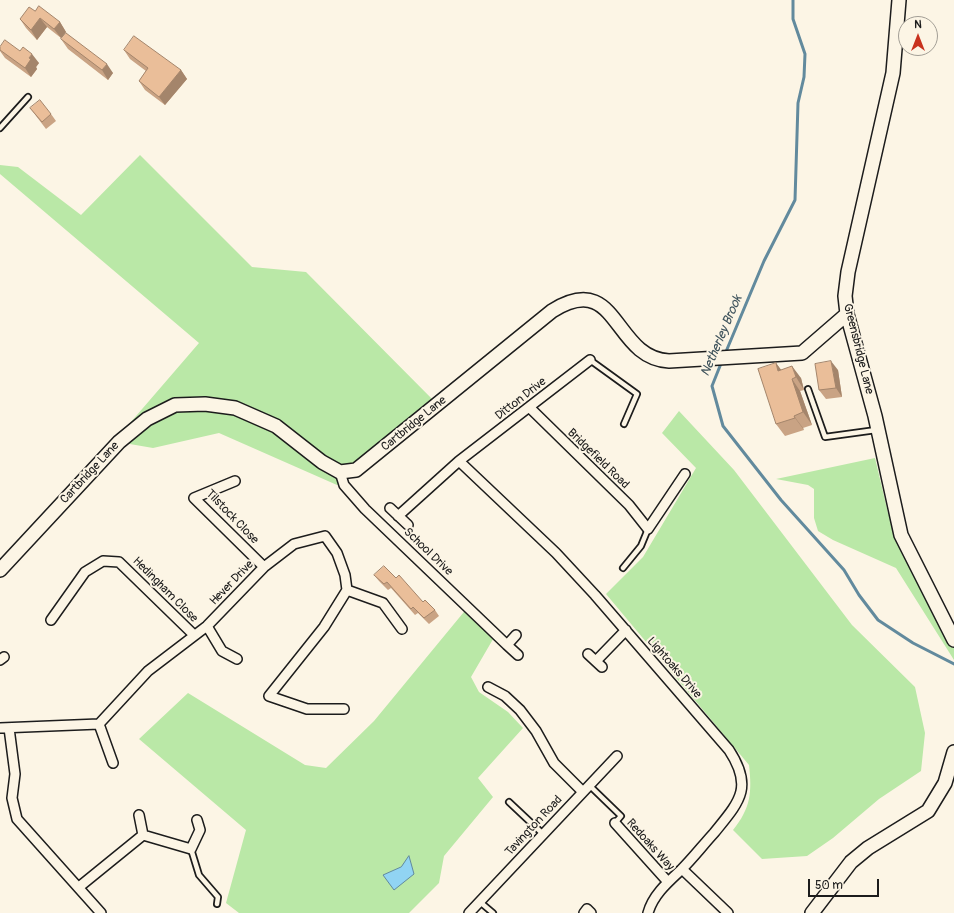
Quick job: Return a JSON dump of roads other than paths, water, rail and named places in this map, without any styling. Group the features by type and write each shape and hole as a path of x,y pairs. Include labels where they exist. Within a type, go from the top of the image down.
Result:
{"street":[{"name":"Greensbridge Lane","path":"899,0 893,73 848,272 845,296 847,314 861,358 901,535 954,640"},
{"name":"Cartbridge Lane","path":"0,570 119,442 147,419 175,405 205,404 235,408 276,426 322,462 340,472 356,470 552,311 570,301 584,298 595,301 608,312 632,343 650,357 659,360 802,353 847,314"},
{"name":"Ditton Drive","path":"398,516 459,461 530,408 590,360"},
{"name":"Bridgefield Road","path":"530,408 624,500 648,529"},
{"name":"Lightoaks Drive","path":"459,461 556,553 626,630 736,760 741,774 742,788 737,805 682,869 668,882 650,905 648,913"},
{"name":"School Drive","path":"340,472 344,485 365,509 518,655"},
{"path":"648,529 685,474"},
{"name":"Tilstock Close","path":"235,481 194,498 264,567"},
{"path":"390,508 408,525"},
{"name":"Hever Drive","path":"99,724 148,671 207,626 264,567 294,544 325,536 337,553 345,575 347,590"},
{"name":"Hedingham Close","path":"51,620 85,572 103,561 119,562 194,636"},
{"path":"344,709 307,709 269,696 324,627 347,590 383,603 402,629"},
{"path":"207,626 222,651 237,659"},
{"path":"588,654 599,664 626,630"},
{"path":"507,645 516,634"},
{"path":"488,687 505,696 520,710 536,731 554,764 586,788"},
{"path":"101,913 79,887 47,855 17,819 12,798 15,774 4,728 99,724 113,763"},
{"path":"812,913 851,862 868,848 928,811 945,783 954,752"},
{"name":"Tavington Road","path":"469,913 617,756"},
{"path":"139,815 143,835"},
{"path":"143,835 191,849 200,830 197,820"},
{"name":"Redoaks Way","path":"615,823 668,882"},
{"path":"79,887 143,835"},
{"path":"682,869 728,913"},
{"path":"584,913 587,909 591,913"}],"lane":[{"path":"0,128 28,97"},
{"name":"Ditton Drive","path":"590,360 637,394 624,424"},
{"path":"808,389 825,437 878,430"},
{"path":"623,568 641,546 648,529"},
{"path":"586,788 621,816 615,823"},
{"path":"510,802 543,834"},
{"path":"191,849 199,875 218,897 217,904"},
{"path":"480,902 493,913"}],"water":[{"path":"409,856 414,874 394,890 383,875 401,867"}],"waterway":[{"name":"Netherley Brook","path":"725,354 764,261 795,200 798,103 804,77 805,54 793,19 793,0"},
{"name":"Netherley Brook","path":"722,361 712,386 723,426 781,500 844,570 859,595 878,620 913,643 954,664"}]}
